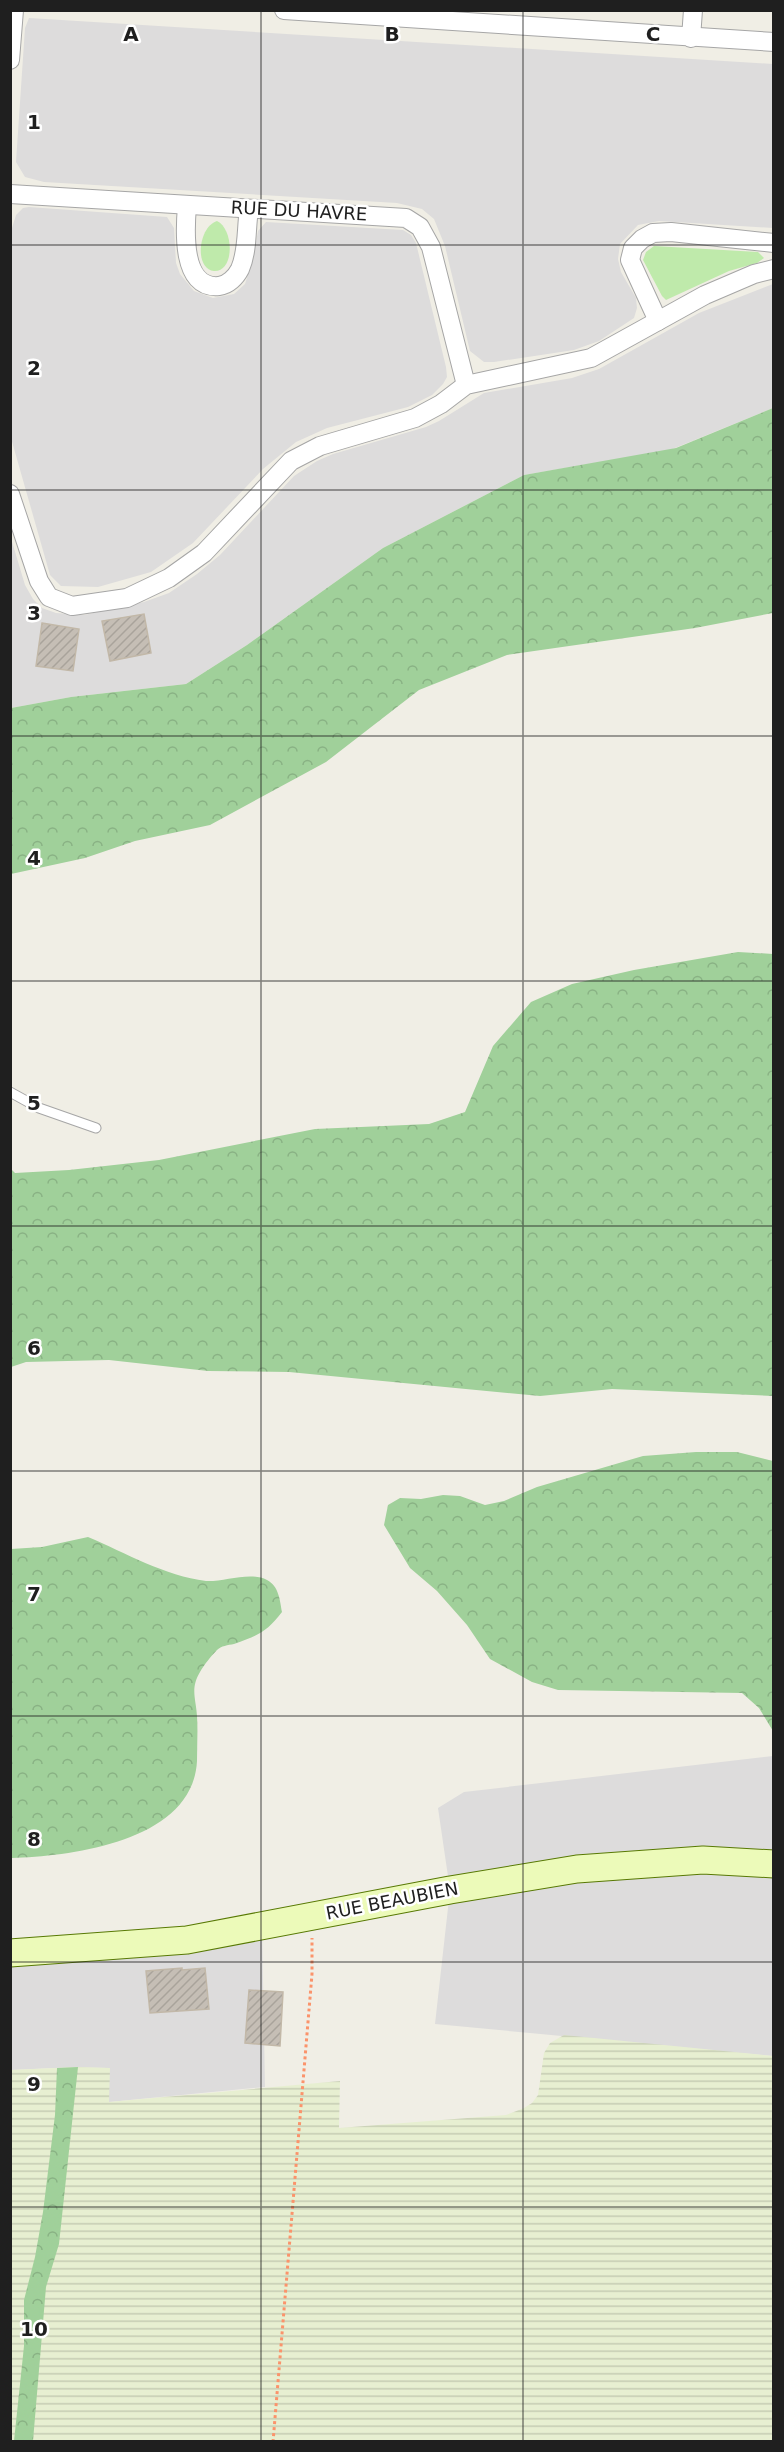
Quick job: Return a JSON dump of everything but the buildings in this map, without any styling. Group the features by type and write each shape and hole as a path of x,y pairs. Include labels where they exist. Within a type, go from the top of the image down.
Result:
{"main road":[{"name":"RUE BEAUBIEN","path":"10,1953 187,1940 577,1869 703,1860 774,1864"}],"street":[{"path":"10,60 14,10"},
{"path":"284,10 492,17 691,38 774,42"},
{"path":"691,38 693,10"},
{"name":"RUE DU HAVRE","path":"10,194 406,218 420,227 431,247 466,385"},
{"path":"187,206 186,253 193,273 203,283 219,286 231,282 240,270 249,209"},
{"path":"658,321 630,260 633,248 642,238 653,233 671,232 774,243"},
{"path":"10,494 39,581 49,597 72,606 128,597 169,578 204,553 291,460 340,439 415,418 441,404 466,385 591,358 705,295 754,274 774,269"}],"lane":[{"path":"10,1092 39,1108 96,1128"}],"path":[{"path":"273,2442 312,1974 313,1946 310,1917"}],"shaded area":[{"path":"29,18 773,64 773,228 659,221 638,225 620,244 618,259 621,272 636,298 637,308 634,318 599,341 574,350 484,362 470,351 445,246 434,219 422,209 397,203 44,182 25,177 16,162 25,28"},
{"path":"23,208 167,217 174,228 176,263 180,274 194,291 213,298 234,294 245,284 253,259 258,231 266,222 403,230 411,235 416,243 447,377 432,395 408,407 327,428 296,442 263,469 193,543 151,572 98,587 61,586 50,575 11,438 12,228 16,215"},
{"path":"773,284 773,408 670,450 524,475 383,548 247,645 186,684 71,697 11,708 10,535 25,585 33,599 42,608 56,613 84,615 144,602 169,593 197,574 220,555 294,476 317,461 333,454 426,427 484,393 572,378 599,369 699,313"},
{"path":"773,1756 773,2056 435,2024 450,1890 438,1808 464,1792"},
{"path":"262,1926 265,2087 109,2102 109,2068 11,2070 10,1953"}],"green space":[{"path":"217,221 227,232 230,249 226,265 214,271 208,269 203,263 201,247 206,231"},
{"path":"654,246 758,252 764,258 757,263 729,271 666,300 643,260 646,252"},
{"path":"773,408 773,613 695,628 507,655 419,690 326,762 210,825 135,841 85,858 11,874 11,708 71,697 186,684 247,645 383,548 524,475 676,448"},
{"path":"738,952 773,954 773,1396 612,1389 540,1396 289,1372 208,1371 109,1360 26,1362 11,1367 11,1169 15,1173 69,1170 159,1160 315,1129 429,1124 465,1112 493,1046 531,1002 572,984 634,970"},
{"path":"737,1452 773,1461 773,1731 759,1708 742,1693 558,1690 532,1682 490,1659 467,1625 437,1591 410,1568 384,1525 388,1505 400,1498 460,1496 485,1505 504,1501 537,1487 643,1456"},
{"path":"88,1537 161,1569 191,1578 213,1581 260,1577 274,1586 280,1599 282,1612 261,1633 219,1649 200,1672 194,1689 197,1761 190,1788 175,1810 153,1826 126,1839 96,1848 37,1857 10,1858 11,1549 42,1547"},
{"path":"564,2035 773,2056 773,2441 11,2441 10,2070 110,2068 109,2102 340,2081 339,2128 506,2115 524,2108 538,2095 544,2053 550,2043"},
{"path":"78,2067 59,2244 46,2287 33,2441 14,2441 24,2346 24,2300 43,2212 55,2115 57,2068"}]}
